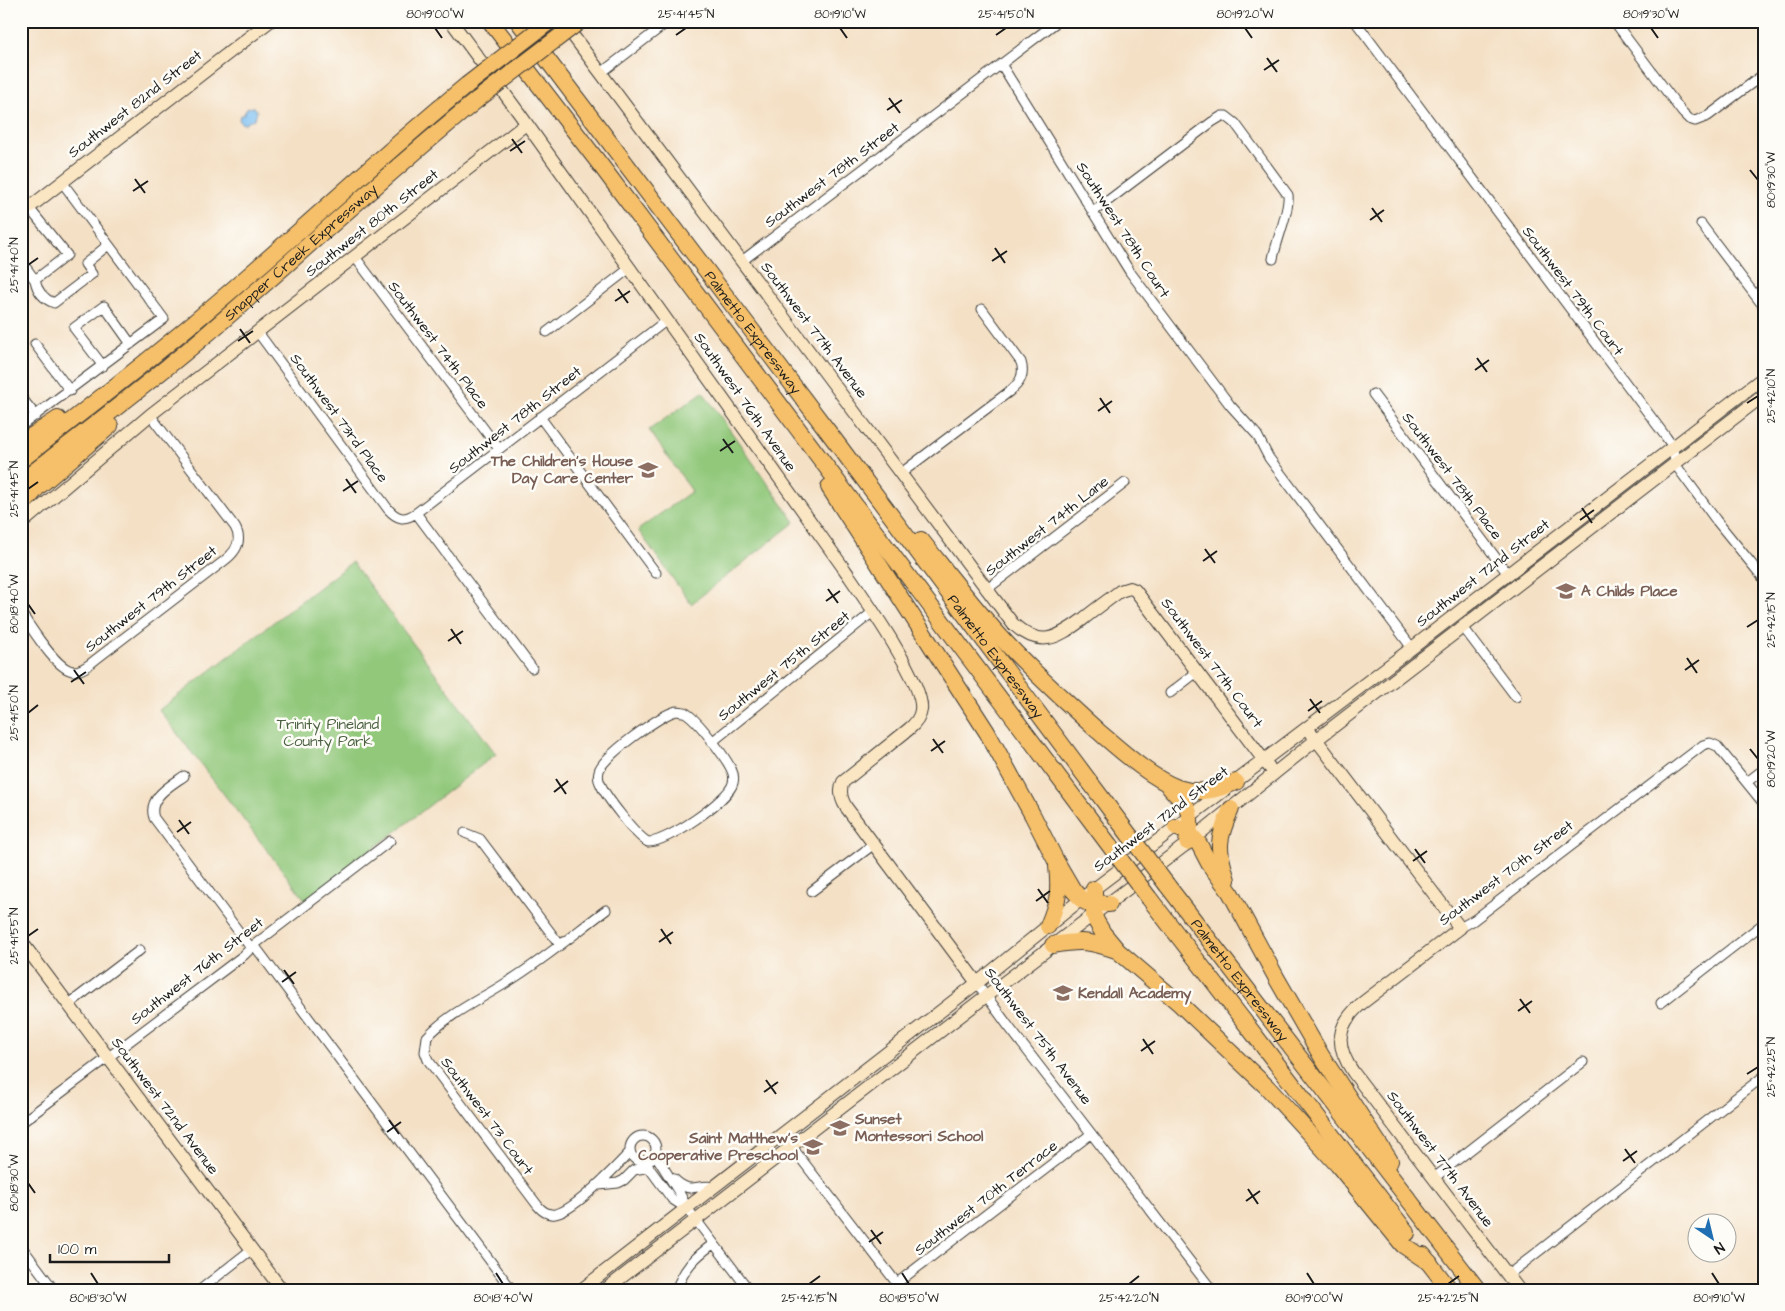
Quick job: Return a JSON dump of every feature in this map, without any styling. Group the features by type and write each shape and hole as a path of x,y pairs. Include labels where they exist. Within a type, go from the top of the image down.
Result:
{"highway":[{"path":"481,21 498,42 514,54"},
{"name":"Palmetto Expressway","path":"490,21 1149,898 1450,1290"},
{"name":"Palmetto Expressway","path":"518,21 839,446 1166,885 1478,1290"},
{"name":"Snapper Creek Expressway","path":"21,460 138,369 211,308 352,182 468,85 550,21"},
{"name":"Snapper Creek Expressway","path":"21,482 192,346 399,164 478,99 580,21"},
{"path":"21,508 37,488 184,362 192,346"},
{"path":"21,443 138,369"},
{"path":"839,446 868,472 976,609 1020,658 1112,744 1166,783 1185,803 1187,832 1230,892 1322,1057 1389,1159 1398,1187"},
{"path":"823,462 822,477 984,726 1056,862 1073,890 1095,902 1100,928 1118,951 1200,1022 1267,1087 1338,1166 1403,1245 1430,1263"},
{"path":"1166,783 1180,789 1202,792 1213,791 1236,782"},
{"path":"1230,892 1219,856 1219,849 1222,831 1231,809"},
{"path":"1048,926 1058,897 1059,885 1056,862"},
{"path":"1053,945 1083,941 1096,943 1118,951"}],"street":[{"name":"Southwest 82nd Street","path":"25,211 270,21"},
{"name":"Southwest 76th Avenue","path":"451,21 630,268 874,611 894,645 920,698 921,711 917,721 909,729 843,782 840,792 842,799"},
{"name":"Southwest 77th Avenue","path":"562,21 1009,620 1020,630 1037,638 1052,638 1066,631 1120,591 1130,588"},
{"path":"601,73 669,21"},
{"name":"Southwest 78th Street","path":"742,261 1058,21"},
{"name":"Southwest 79th Court","path":"1355,21 1673,447"},
{"path":"1614,21 1689,119 1695,121 1708,116 1764,74"},
{"name":"Southwest 78th Court","path":"1002,64 1137,281 1230,406 1236,420 1270,458 1412,648"},
{"path":"1093,212 1212,122 1222,116 1226,116 1236,123 1287,193 1288,204 1276,242 1273,259"},
{"name":"Southwest 80th Street","path":"21,524 150,415 526,124"},
{"path":"21,426 164,319 62,182"},
{"path":"25,211 67,255 35,280"},
{"path":"1701,224 1764,307"},
{"path":"21,261 35,280 41,294 54,303 92,274 84,264 108,245"},
{"name":"Southwest 74th Place","path":"355,257 499,449"},
{"path":"547,332 630,268"},
{"path":"103,366 74,328 104,306 131,344"},
{"path":"900,474 1014,388 1021,379 1023,371 1019,359 982,309"},
{"name":"Southwest 78th Street","path":"401,519 416,513 667,320"},
{"name":"Southwest 73rd Place","path":"258,331 388,509 401,519"},
{"path":"35,344 70,391"},
{"name":"Southwest 72nd Street","path":"605,1290 1053,945 1095,902 1187,832 1236,782 1764,377"},
{"name":"Southwest 78th Place","path":"1373,394 1508,574"},
{"name":"Southwest 72nd Street","path":"581,1290 978,983 1048,926 1095,902 1187,832 1231,809 1316,740 1764,395"},
{"path":"21,397 36,416"},
{"name":"Southwest 79th Street","path":"21,613 56,661 65,668 74,671 90,664 235,551 239,542 239,536 235,527 150,415"},
{"path":"540,417 656,574"},
{"path":"1673,447 1675,464 1716,520 1764,579"},
{"name":"Southwest 74th Lane","path":"986,590 1125,483"},
{"name":"Southwest 80th Street","path":"21,508 50,498"},
{"path":"416,513 532,668"},
{"name":"Southwest 77th Court","path":"1130,588 1141,596 1274,775"},
{"name":"Southwest 75th Street","path":"712,742 874,611"},
{"path":"1463,627 1516,698"},
{"path":"1412,648 1420,660"},
{"path":"1170,693 1197,672"},
{"path":"673,712 687,715 712,742 732,772 733,782 731,788 723,798 679,831 662,840 645,841 635,832 606,794 598,777 601,766 607,758 656,720 673,712"},
{"path":"1307,728 1460,928"},
{"name":"Southwest 70th Street","path":"1341,1045 1340,1035 1344,1024 1356,1008 1460,928 1474,920 1519,886 1696,749 1710,743 1717,746 1747,782"},
{"path":"1764,769 1747,782 1764,804"},
{"path":"184,776 159,796 154,803 152,812 158,824 253,946 512,1290"},
{"name":"Southwest 75th Avenue","path":"842,799 986,996 1212,1290"},
{"path":"465,833 480,839 560,945 606,910"},
{"name":"Southwest 76th Street","path":"21,1123 244,955 253,946 390,841"},
{"path":"812,891 874,844"},
{"path":"1661,1003 1764,923"},
{"name":"Southwest 72nd Avenue","path":"21,940 282,1290"},
{"name":"Southwest 73 Court","path":"560,945 509,982 462,1009 431,1032 427,1037 425,1052 428,1060 542,1211 548,1214 558,1213 599,1185 602,1178 630,1152"},
{"path":"69,1004 140,950"},
{"name":"Southwest 77th Avenue","path":"1341,1045 1344,1057 1353,1072 1519,1290"},
{"path":"1434,1178 1583,1062"},
{"path":"868,1068 878,1080"},
{"path":"1508,1275 1764,1076"},
{"path":"782,1134 900,1287"},
{"name":"Southwest 70th Terrace","path":"900,1287 1091,1134"},
{"path":"687,1208 672,1199 647,1164 636,1159 630,1152 633,1140 644,1136 650,1138 655,1143 655,1154 670,1176 687,1208 749,1290"},
{"path":"599,1185 617,1184 634,1170 647,1164 655,1154"},
{"path":"609,1173 617,1184"},
{"path":"670,1176 682,1186 688,1188 695,1189 706,1185 714,1187"},
{"path":"676,1290 683,1273 691,1262 713,1244"},
{"path":"21,1246 54,1290"},
{"path":"200,1290 252,1249"}],"green space":[{"path":"703,392 795,522 691,604 638,530 692,491 649,430"},
{"name":"Trinity Pineland County Park","path":"352,562 496,754 306,901 159,710"}],"water":[{"path":"254,107 257,111 255,118 245,124 241,123 240,116 244,114 247,108"}],"place":[{"name":"The Children's House Day Care Center","path":"648,470"},
{"name":"A Childs Place","path":"1566,591"},
{"name":"Kendall Academy","path":"1063,993"},
{"name":"Sunset Montessori School","path":"840,1128"},
{"name":"Saint Matthew's Cooperative Preschool","path":"813,1147"}]}
